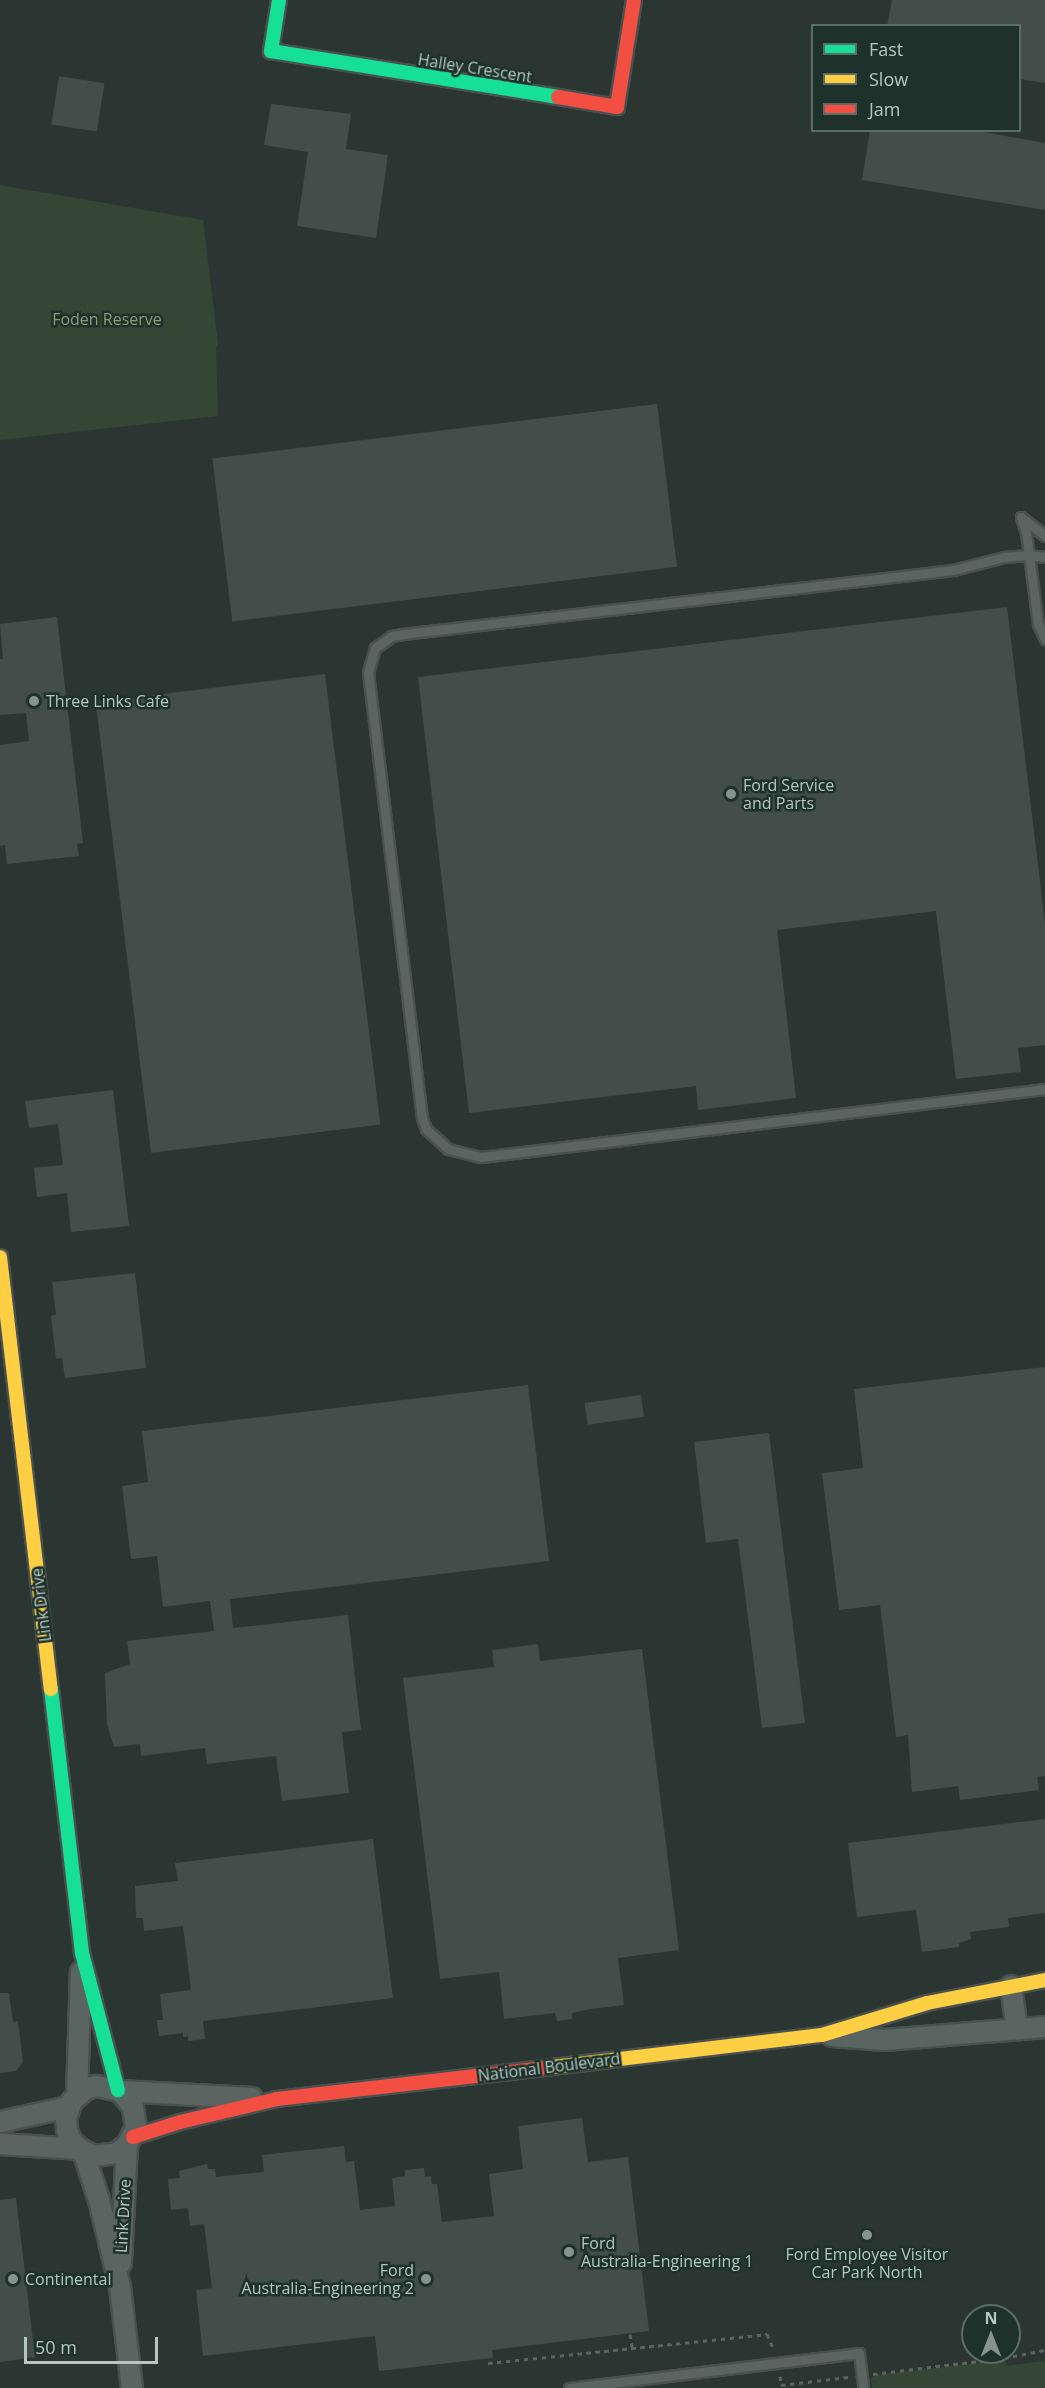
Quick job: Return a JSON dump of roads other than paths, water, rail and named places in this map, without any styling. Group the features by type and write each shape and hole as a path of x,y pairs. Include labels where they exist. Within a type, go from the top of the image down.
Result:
{"street":[{"name":"Halley Crescent","path":"279,0 271,51 617,107 634,0"},
{"name":"Link Drive","path":"0,1257 82,1953 119,2091"},
{"name":"Link Drive","path":"73,2101 82,1953"},
{"name":"National Boulevard","path":"130,2141 180,2122 277,2099 822,2035 927,2003 1045,1980"},
{"path":"1011,1986 1017,2030"},
{"name":"National Boulevard","path":"822,2035 885,2040 1045,2027"},
{"path":"0,2122 73,2101 96,2086 119,2091 133,2107 136,2117 130,2141 117,2153 106,2156 81,2150 0,2144"},
{"name":"National Boulevard","path":"119,2091 277,2099"},
{"path":"73,2101 66,2118 67,2130 81,2150"},
{"name":"Link Drive","path":"120,2287 130,2141"},
{"name":"Link Drive","path":"81,2150 99,2200 120,2287 132,2388"}],"lane":[{"path":"1045,536 1021,517 1038,624 1045,639"},
{"path":"1045,557 1028,555 1004,557 953,570 392,636 375,648 368,672 422,1118 426,1129 448,1149 481,1157 1045,1089"},
{"path":"1035,603 1045,604"},
{"path":"569,2388 860,2353 863,2388"}],"place":[{"name":"Three Links Cafe","path":"34,701"},
{"name":"Ford Service and Parts","path":"731,794"},
{"name":"Ford Employee Visitor Car Park North","path":"867,2235"},
{"name":"Ford Australia-Engineering 1","path":"569,2252"},
{"name":"Continental","path":"13,2279"},
{"name":"Ford Australia-Engineering 2","path":"426,2279"}],"park label":[{"name":"Foden Reserve","path":"107,319"}]}
